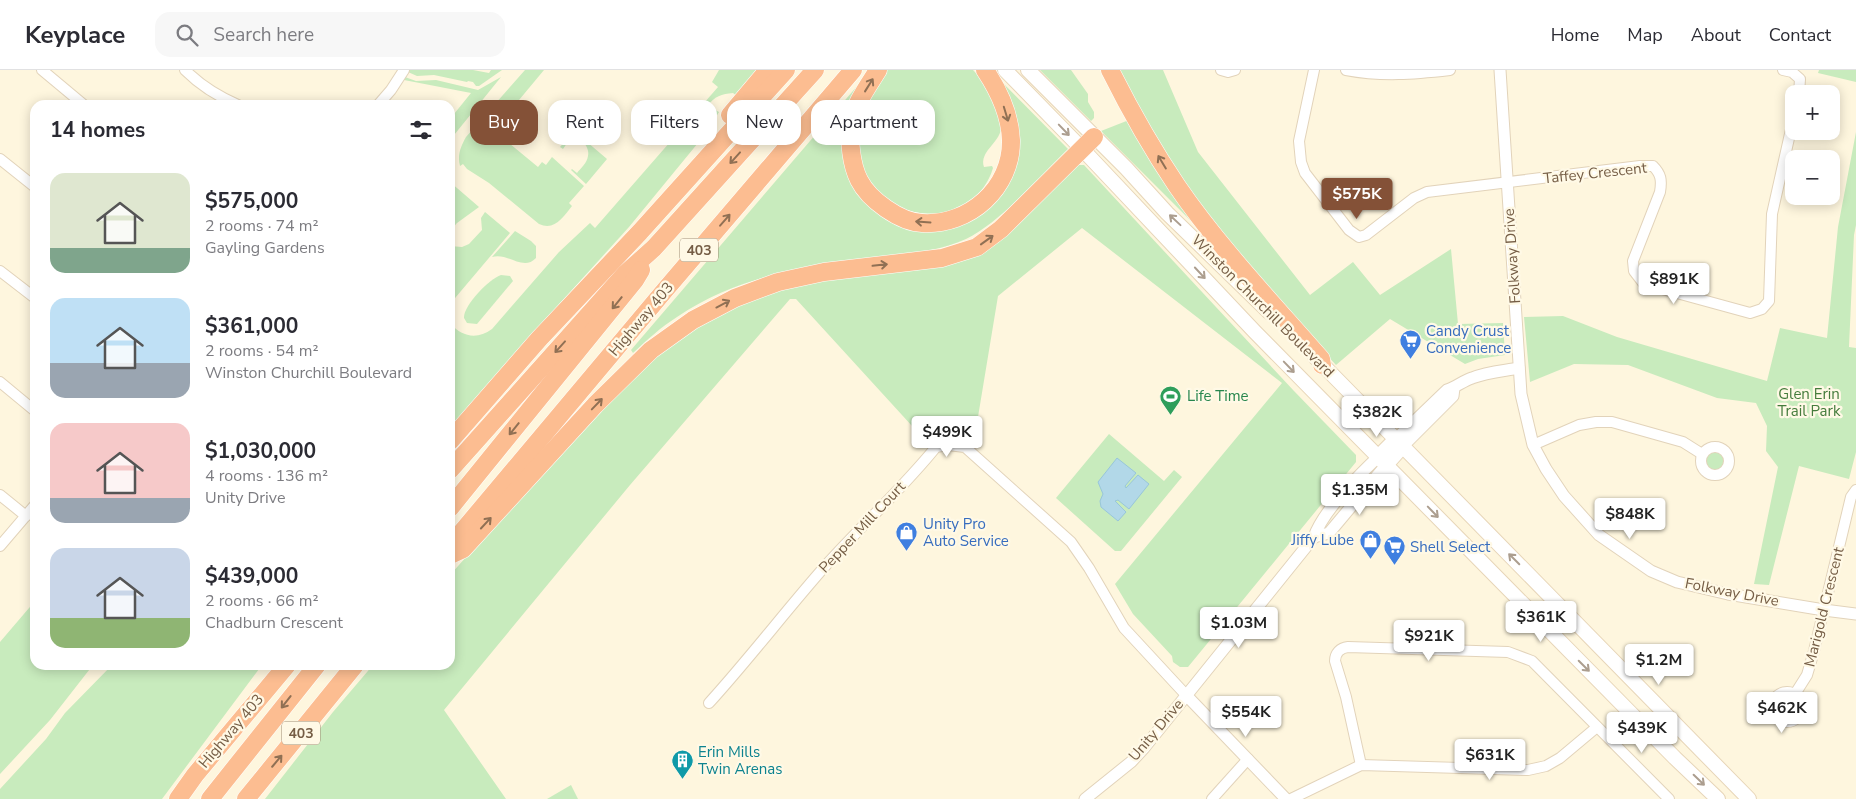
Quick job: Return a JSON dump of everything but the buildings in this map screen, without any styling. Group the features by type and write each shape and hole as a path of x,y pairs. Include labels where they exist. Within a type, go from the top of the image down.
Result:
{"highway":[{"path":"640,232 668,189 768,70"},
{"path":"455,435 539,338 640,232 786,70"},
{"name":"403","path":"455,464 625,274 654,248 815,70"},
{"name":"Highway 403","path":"455,540 665,290 854,70"},
{"path":"878,70 860,99 851,123 851,151 859,180 875,201 897,216 921,223 947,222 976,209 986,201 999,184 1007,167 1011,142 1008,121 999,94 985,70"},
{"path":"1110,70 1129,109 1177,186 1215,236 1321,359 1322,365"},
{"path":"455,553 463,549 596,405 651,350 693,320 734,298 778,282 824,272 942,258 978,247 1001,229 1088,143"},
{"path":"455,502 635,280 654,248"},
{"path":"195,775 222,727 267,670"},
{"name":"Highway 403","path":"178,799 195,775 282,670"},
{"path":"210,799 313,670"},
{"name":"403","path":"246,799 351,670"}],"main road":[{"name":"Winston Churchill Boulevard","path":"1005,70 1201,244 1400,443 1749,799"},
{"name":"Winston Churchill Boulevard","path":"1028,70 1088,143 1255,332 1675,758 1718,799"},
{"path":"1382,461 1400,443"}],"street":[{"path":"42,70 78,100"},
{"path":"185,70 215,95 226,100"},
{"path":"383,100 392,90 404,70"},
{"path":"1221,70 1228,72 1235,70"},
{"path":"1314,70 1299,142 1301,162 1305,173 1349,230 1359,237 1366,235 1414,198 1427,192 1507,183"},
{"path":"1346,70 1370,75 1409,75 1450,70"},
{"name":"Folkway Drive","path":"1500,70 1522,400 1533,445 1546,469 1564,496 1599,535 1651,571 1677,582 1728,594 1856,614"},
{"path":"1783,70 1792,72 1800,79 1800,85"},
{"name":"Taffey Crescent","path":"1507,183 1640,166 1653,166 1659,172 1662,181 1660,192 1633,261 1634,271 1644,284 1750,313 1762,310 1769,301 1772,214 1789,140"},
{"path":"0,159 30,183"},
{"path":"0,270 30,294"},
{"path":"1400,443 1453,396 1454,388 1486,373 1519,368"},
{"path":"0,382 30,406"},
{"path":"1533,445 1579,425 1612,422 1683,442 1702,454"},
{"name":"Pepper Mill Court","path":"709,703 851,537 936,447 948,445 966,447 1071,542 1089,568 1124,628 1186,695"},
{"name":"Unity Drive","path":"1085,799 1131,762 1314,537 1319,524 1364,470 1382,461"},
{"name":"Marigold Crescent","path":"1795,694 1806,675 1824,610 1851,497 1856,490"},
{"path":"0,495 26,516"},
{"path":"0,546 30,511"},
{"path":"1360,765 1346,697 1335,661 1336,655 1340,650 1348,647 1508,652 1532,661 1669,799"},
{"path":"1186,695 1286,799"},
{"path":"1291,799 1360,765 1528,770 1546,766 1560,758 1597,727"},
{"path":"1212,799 1248,759"}],"green space":[{"path":"409,70 473,70 489,73 491,70 502,70 479,86 476,86 473,82 434,75 417,76 408,72"},
{"path":"525,70 544,70 519,100 499,100"},
{"path":"719,70 757,70 737,96 733,93 725,94 714,100 707,100 718,87 712,82"},
{"path":"886,70 973,70 992,98 1001,123 997,139 984,157 984,167 992,166 993,168 987,182 979,193 956,209 929,214 901,208 881,197 866,177 856,145 935,145 935,100 868,100"},
{"path":"1040,70 1071,70 1088,94 1088,102 1094,112 1094,118 1091,121"},
{"path":"1116,70 1163,70 1198,152 1310,295 1353,262 1380,295 1451,249 1458,324 1503,323 1505,355 1478,359 1465,364 1390,319 1336,365 1185,189"},
{"path":"1819,70 1856,70 1856,82 1818,73"},
{"path":"870,71 857,94 857,100 845,100"},
{"path":"405,77 416,81 436,80 478,90 501,77 482,100 470,100 470,115 455,134 455,113 471,93 404,80"},
{"path":"1000,80 1068,149 1006,210 979,232 966,239 929,250 813,267 744,284 700,303 660,329 633,353 631,350 811,140 811,145 855,145 854,181 930,227 1008,176"},
{"path":"1129,120 1209,239 1101,131"},
{"path":"470,132 470,145 511,145 538,167 542,162 546,165 552,157 584,186 569,203 572,206 558,222 550,226 539,224 489,183 467,169 463,164 460,166 460,151"},
{"name":"Glen Erin Trail Park","path":"1856,132 1856,225 1849,347 1856,348 1856,452 1849,479 1799,466 1769,585 1754,584 1778,467 1766,451 1767,426 1756,403 1717,398 1628,365 1574,364 1530,382 1524,317 1563,316 1617,337 1767,381 1780,328 1827,338 1838,227"},
{"path":"586,145 591,145 607,159 586,184 571,170 577,173 584,165 588,150"},
{"path":"667,145 696,145 629,227 523,344 455,423 455,328 465,334 475,336 492,329 559,252 590,223 595,228"},
{"path":"1078,165 1084,165 1356,455 1356,462 1188,667 1180,667 1173,662 1172,656 1133,614 1115,584 1282,383 1082,228 998,296 975,435 961,431 943,430 923,438 796,299 790,299 630,485 444,710 506,799 265,799 333,712 369,670 455,670 455,569 537,478 644,368 680,337 709,318 765,293 808,283 934,267"},
{"path":"455,186 479,207 455,225"},
{"path":"485,212 510,233 455,298 455,246 462,247 469,244 482,230 481,218"},
{"path":"515,231 536,246 536,258 531,262 521,263 504,257 492,257"},
{"path":"501,275 510,276 513,281 477,324 467,323 464,318 465,313 472,300 490,282"},
{"path":"1109,434 1164,481 1174,470 1182,477 1121,551 1115,551 1056,498"},
{"path":"1715,450 1722,453 1725,460 1722,467 1715,470 1708,467 1705,460 1708,453"},
{"path":"30,607 30,670 89,670 50,720 0,774 0,642"},
{"path":"107,670 258,670 162,799 0,799 0,789 46,739 65,713"},
{"path":"1787,697 1794,700 1797,707 1794,714 1787,717 1780,714 1777,707 1780,700"},
{"path":"571,785 578,799 547,799"}],"water":[{"path":"1117,458 1136,473 1125,486 1126,488 1138,475 1149,484 1129,509 1118,500 1115,501 1126,512 1118,521 1101,507 1100,501 1103,494 1098,482"}],"place":[{"name":"Candy Crust Convenience","path":"1410,359"},
{"name":"Life Time","path":"1171,415"},
{"name":"Unity Pro Auto Service","path":"907,552"},
{"name":"Jiffy Lube","path":"1370,559"},
{"name":"Shell Select","path":"1394,566"},
{"name":"Erin Mills Twin Arenas","path":"682,780"}]}
